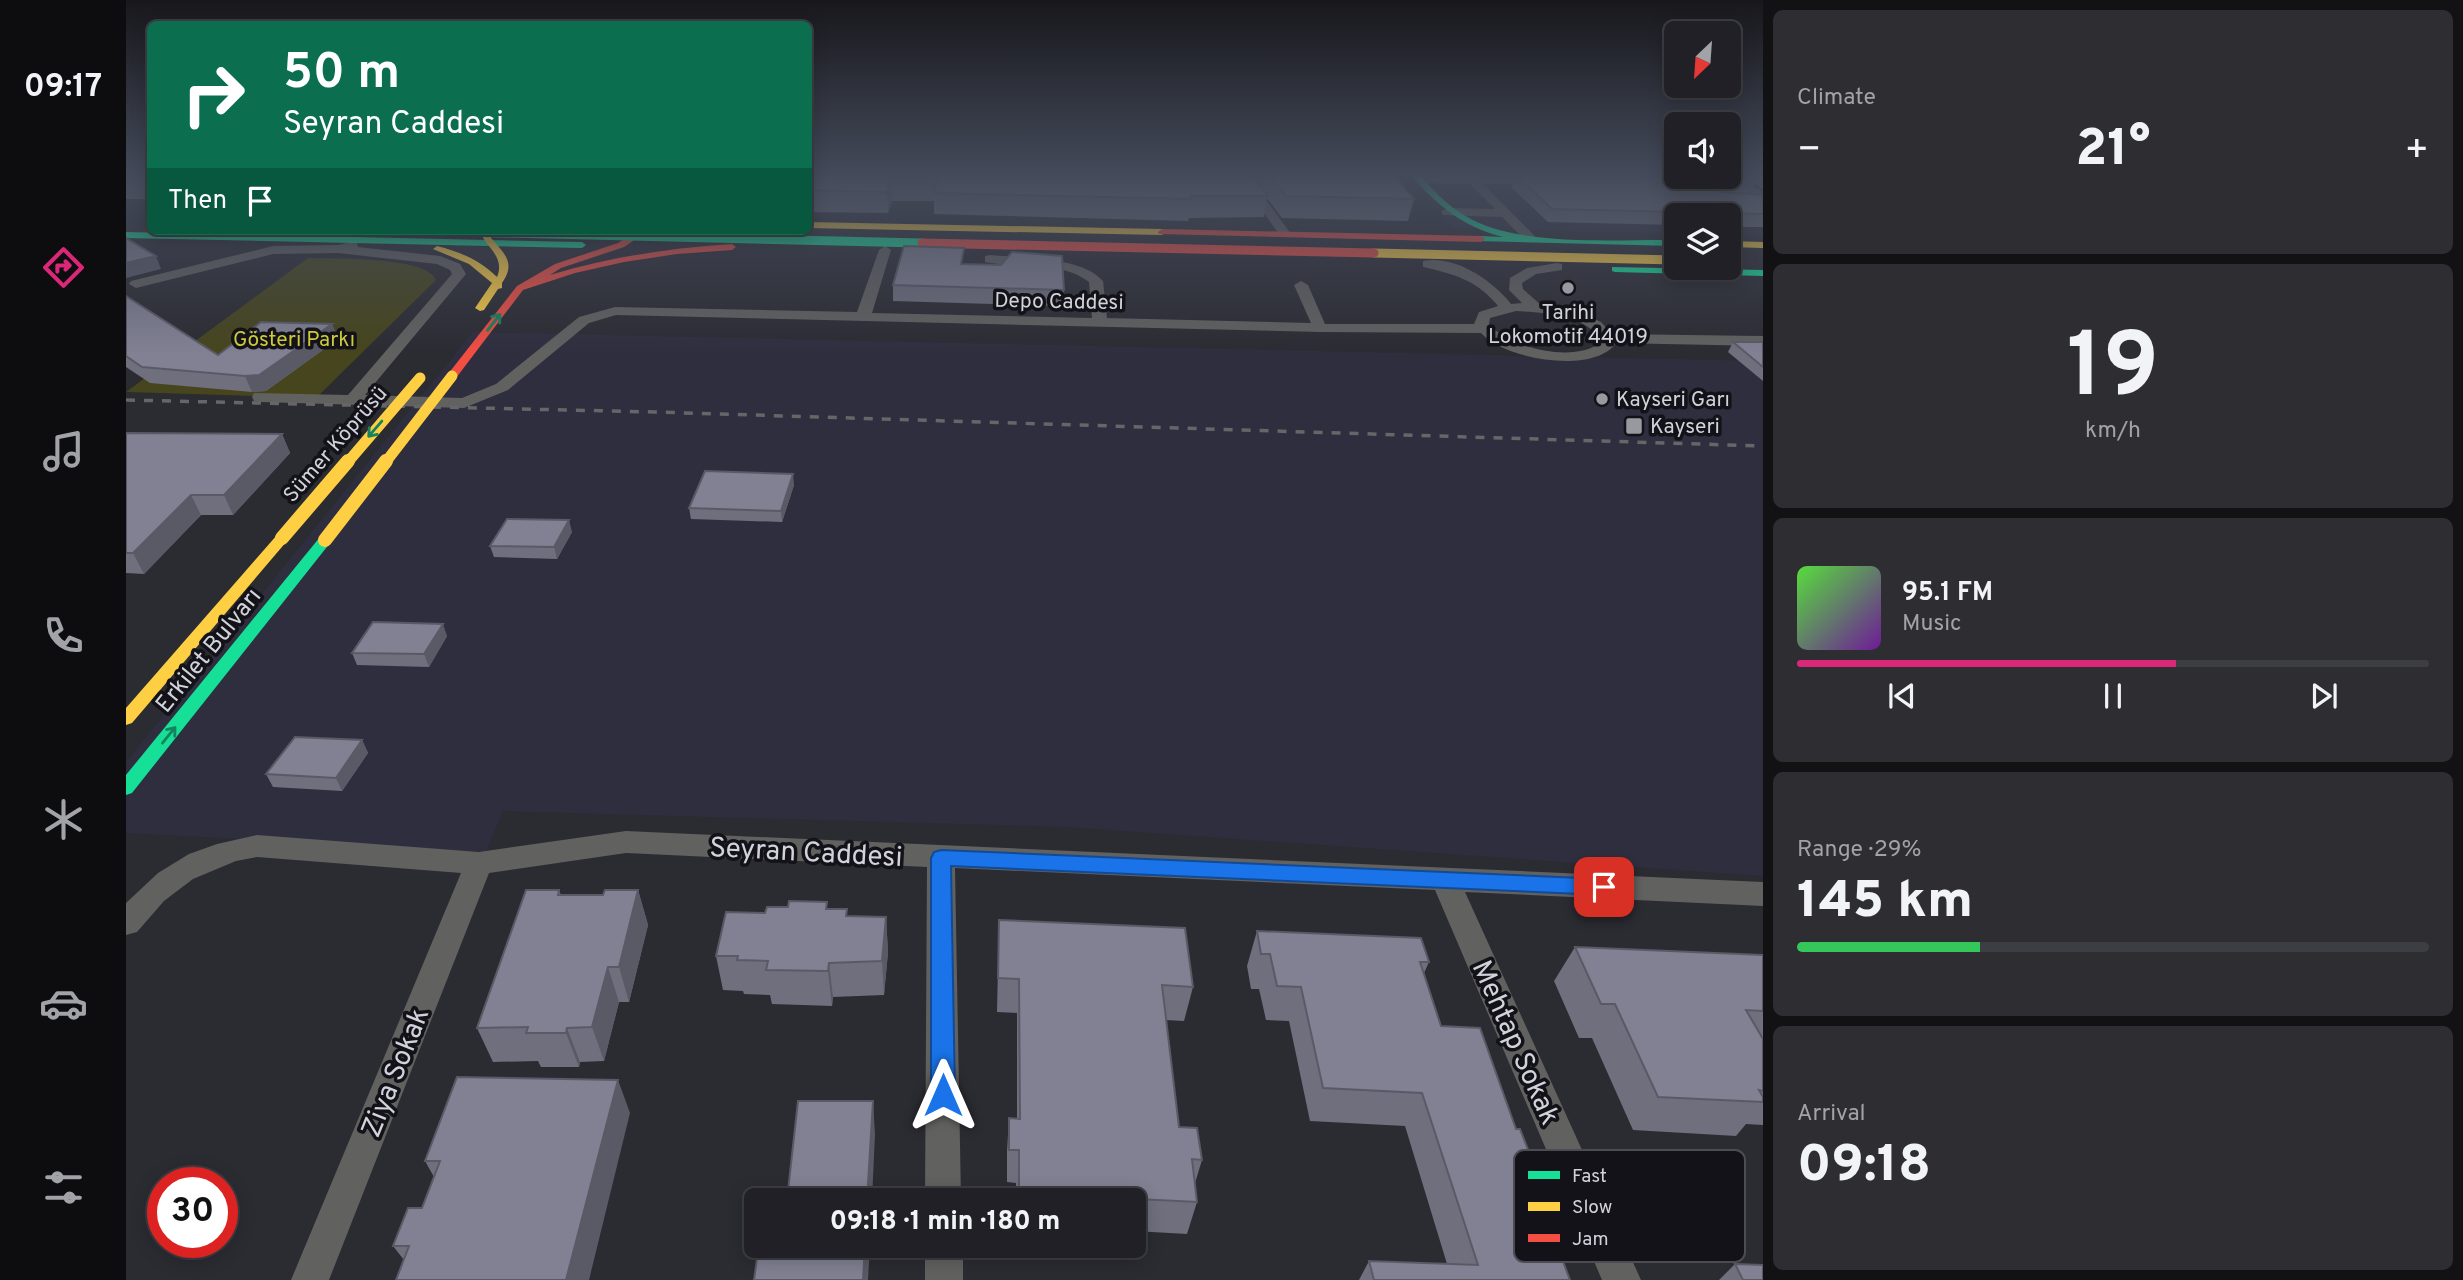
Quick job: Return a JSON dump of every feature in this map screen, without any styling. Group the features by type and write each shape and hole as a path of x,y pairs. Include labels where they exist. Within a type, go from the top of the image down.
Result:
{"main road":[{"path":"126,235 376,240 491,237 621,245 1763,273"},
{"path":"592,235 1664,260"},
{"path":"520,288 558,266 621,245 632,235"},
{"path":"903,235 1664,253"},
{"path":"1330,235 1359,240 1373,249 1374,255 1371,258 1352,262"},
{"path":"1357,235 1664,243"},
{"path":"1507,235 1554,244 1575,256 1574,262 1557,267"},
{"path":"1411,236 1391,240 1386,248 1400,257 1428,264"},
{"path":"472,317 499,286 506,265 491,237"},
{"path":"376,240 419,245 455,254 487,271 499,286"},
{"path":"1611,241 1590,245 1587,250 1607,263 1639,270"},
{"path":"1741,244 1763,245"},
{"path":"520,288 558,274 621,258 666,251 732,247"},
{"path":"1741,254 1763,255"},
{"path":"1741,261 1763,262"},
{"name":"Sümer Köprüsü","path":"325,540 520,288"},
{"name":"Sümer Köprüsü","path":"282,538 424,373"},
{"name":"Erkilet Bulvarı","path":"126,719 282,538"},
{"name":"Erkilet Bulvarı","path":"126,788 325,540"}],"street":[{"path":"1522,235 1525,239"},
{"path":"338,249 376,240"},
{"path":"136,284 273,250 338,249 440,260 451,264 458,274 352,400"},
{"path":"863,317 885,250"},
{"path":"990,259 1070,268 1088,274 1096,281 1100,323"},
{"path":"1428,264 1459,271 1485,282 1507,308"},
{"path":"1536,308 1516,290 1515,281 1532,271 1557,267"},
{"path":"1301,285 1320,328"},
{"path":"1507,308 1536,308 1583,319 1600,328 1608,338 1606,347 1593,354 1558,356 1505,344 1483,329 1481,324 1484,315 1507,308"},
{"name":"Depo Caddesi","path":"260,397 464,403 509,383 584,320 606,313 634,311 1320,328 1483,329"},
{"path":"1608,338 1763,341"},
{"name":"Seyran Caddesi","path":"126,923 170,878 190,865 235,849 278,847 479,863 626,842 1763,894"},
{"path":"941,858 943,1188"},
{"name":"Ziya Sokak","path":"310,1280 479,863"},
{"name":"Mehtap Sokak","path":"1446,880 1565,1150"},
{"path":"944,1258 944,1280"},
{"name":"Mehtap Sokak","path":"1614,1262 1622,1280"}],"shaded area":[{"path":"1741,235 1763,235 1763,237 1741,236"},
{"path":"473,332 1763,361 1763,876 1067,827 503,811 486,852 126,833 126,762"}],"green space":[{"name":"Gösteri Parkı","path":"308,258 398,263 429,272 436,280 316,398 126,392"}],"building":[{"path":"126,238 156,256 126,263"},
{"path":"904,246 964,248 961,264 1001,265 1012,252 1062,256 1064,290 893,285"},
{"path":"126,296 218,355 261,322 332,324 259,375 142,367 126,356"},
{"path":"1733,342 1763,342 1763,367"},
{"path":"126,433 282,434 224,495 191,495 133,553 126,553"},
{"path":"705,471 793,474 781,511 689,508"},
{"path":"507,519 569,520 554,547 490,546"},
{"path":"373,622 443,624 424,654 352,653"},
{"path":"295,737 362,740 336,778 266,774"},
{"path":"526,890 559,890 558,895 603,895 605,890 638,890 619,967 608,967 592,1027 567,1028 566,1033 526,1033 528,1027 477,1028"},
{"path":"789,901 827,902 826,909 847,909 846,916 886,917 882,961 829,963 828,971 766,970 768,961 737,960 738,956 716,956 726,912 765,913 767,907 788,907"},
{"path":"999,920 1185,928 1193,987 1162,985 1179,1127 1197,1128 1202,1160 1192,1159 1197,1202 1146,1199 1146,1188 1019,1188 1019,1150 1009,1150 1009,1118 1020,1119 1019,979 998,978"},
{"path":"1257,931 1421,938 1429,962 1420,962 1441,1026 1480,1028 1516,1129 1520,1129 1528,1150 1514,1150 1514,1262 1563,1262 1570,1280 1374,1280 1369,1261 1478,1265 1422,1093 1323,1088 1301,987 1277,986 1270,954 1261,954"},
{"path":"1575,947 1763,955 1763,1011 1746,1010 1763,1039 1763,1091 1759,1090 1763,1102 1658,1097 1615,1004 1601,1004"},
{"path":"457,1077 618,1080 566,1280 396,1280 409,1246 393,1246 408,1208 422,1208 440,1161 425,1161"},
{"path":"798,1101 873,1101 868,1188 788,1188"},
{"path":"757,1258 864,1258 863,1280 754,1280"},
{"path":"1735,1264 1763,1265 1763,1280 1743,1280"}],"railway":[{"path":"126,400 655,412 1763,446"}],"traffic: fast":[{"path":"126,235 582,245"},
{"path":"587,235 922,243"},
{"path":"1505,235 1520,238"},
{"path":"1481,239 1664,243"},
{"path":"1615,269 1763,273"},
{"path":"126,788 325,540"}],"traffic: slow":[{"path":"480,308 504,273 503,257 487,235"},
{"path":"1741,244 1763,245"},
{"path":"437,249 472,262 499,286"},
{"path":"1374,253 1664,260"},
{"path":"325,540 452,376"},
{"path":"282,538 420,378"},
{"path":"126,719 282,538"}],"traffic: jam":[{"path":"452,376 520,288 558,266 621,245 632,235"},
{"path":"1287,235 1481,239"},
{"path":"922,243 1374,253"},
{"path":"520,288 598,264 651,254 732,247"}],"place":[{"name":"Tarihi Lokomotif 44019","path":"1568,288"},
{"name":"Kayseri Garı","path":"1602,399"},
{"name":"Kayseri","path":"1634,426"}],"route":[{"path":"943,1095 941,858 1604,887"}]}
